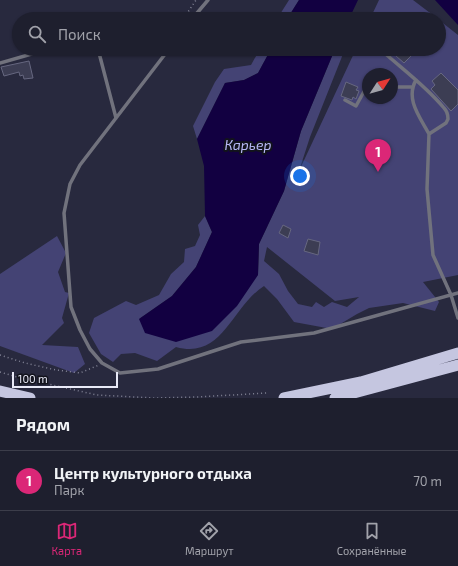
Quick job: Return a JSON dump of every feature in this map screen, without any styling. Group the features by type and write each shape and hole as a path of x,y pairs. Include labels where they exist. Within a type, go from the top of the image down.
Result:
{"highway":[{"path":"284,398 362,382 458,353"},
{"path":"335,398 458,365"},
{"path":"0,391 30,398"}],"lane":[{"path":"198,12 208,0"},
{"path":"0,63 24,56"},
{"path":"100,56 116,118"},
{"path":"164,56 80,165 70,184 64,212 71,307 90,350 102,363 120,373 158,369 241,342 314,333 458,293"},
{"path":"388,56 445,108 448,114 446,123 429,134"},
{"path":"416,80 411,87 414,108 429,134 426,189 433,255 451,295 458,318"},
{"path":"398,87 411,87"},
{"path":"344,100 356,106 362,95"}],"path":[{"path":"188,12 196,0"},
{"path":"0,355 25,363 56,370 80,373 102,363"},
{"path":"0,372 97,395 161,398 267,393"}],"shaded area":[{"path":"289,0 299,0 291,12 281,12"},
{"path":"379,0 413,0 429,12 373,12"},
{"path":"446,26 458,35 458,275 423,282 439,302 435,311 403,303 369,308 332,329 294,322 277,299 264,286 243,306 216,339 205,346 192,349 176,347 157,361 135,353 121,354 113,362 101,354 89,333 94,318 126,301 136,305 159,295 171,274 184,262 185,249 195,246 200,235 198,225 205,216 212,232 196,267 172,296 139,319 258,275 259,244 284,191 301,131 332,56 342,56 310,137 299,171 353,56 446,56","holes":["267,247 335,301 359,297 347,307 332,302 324,307 316,302 312,307 298,304 288,291 279,274 264,261"]},
{"path":"256,56 267,56 258,73 244,80 225,83 197,139 193,126 215,82 224,69 251,65"},
{"path":"57,236 66,253 58,272 65,292 69,293 62,318 64,323 42,345 78,347 85,364 74,373 0,346 0,274"}],"water":[{"path":"299,0 358,0 352,12 291,12"},
{"path":"435,0 458,0 458,25 457,24"},
{"name":"Карьер","path":"267,56 332,56 301,131 284,191 259,244 258,275 237,306 212,331 176,342 145,333 139,319 172,296 196,267 212,232 205,216 204,166 197,139 225,83 244,80 258,73"}],"building":[{"path":"396,56 411,56 404,63"},
{"path":"29,61 33,78 24,79 23,75 20,76 19,72 4,76 1,67"},
{"path":"441,73 458,90 458,104 451,111 431,89 435,85 432,81"},
{"path":"346,82 358,87 356,90 359,91 356,99 353,97 352,100 341,96"},
{"path":"283,225 291,229 288,238 279,233"},
{"path":"308,239 320,242 318,255 304,251"}],"place":[{"name":"Центр культурного отдыха","path":"378,172"}]}
